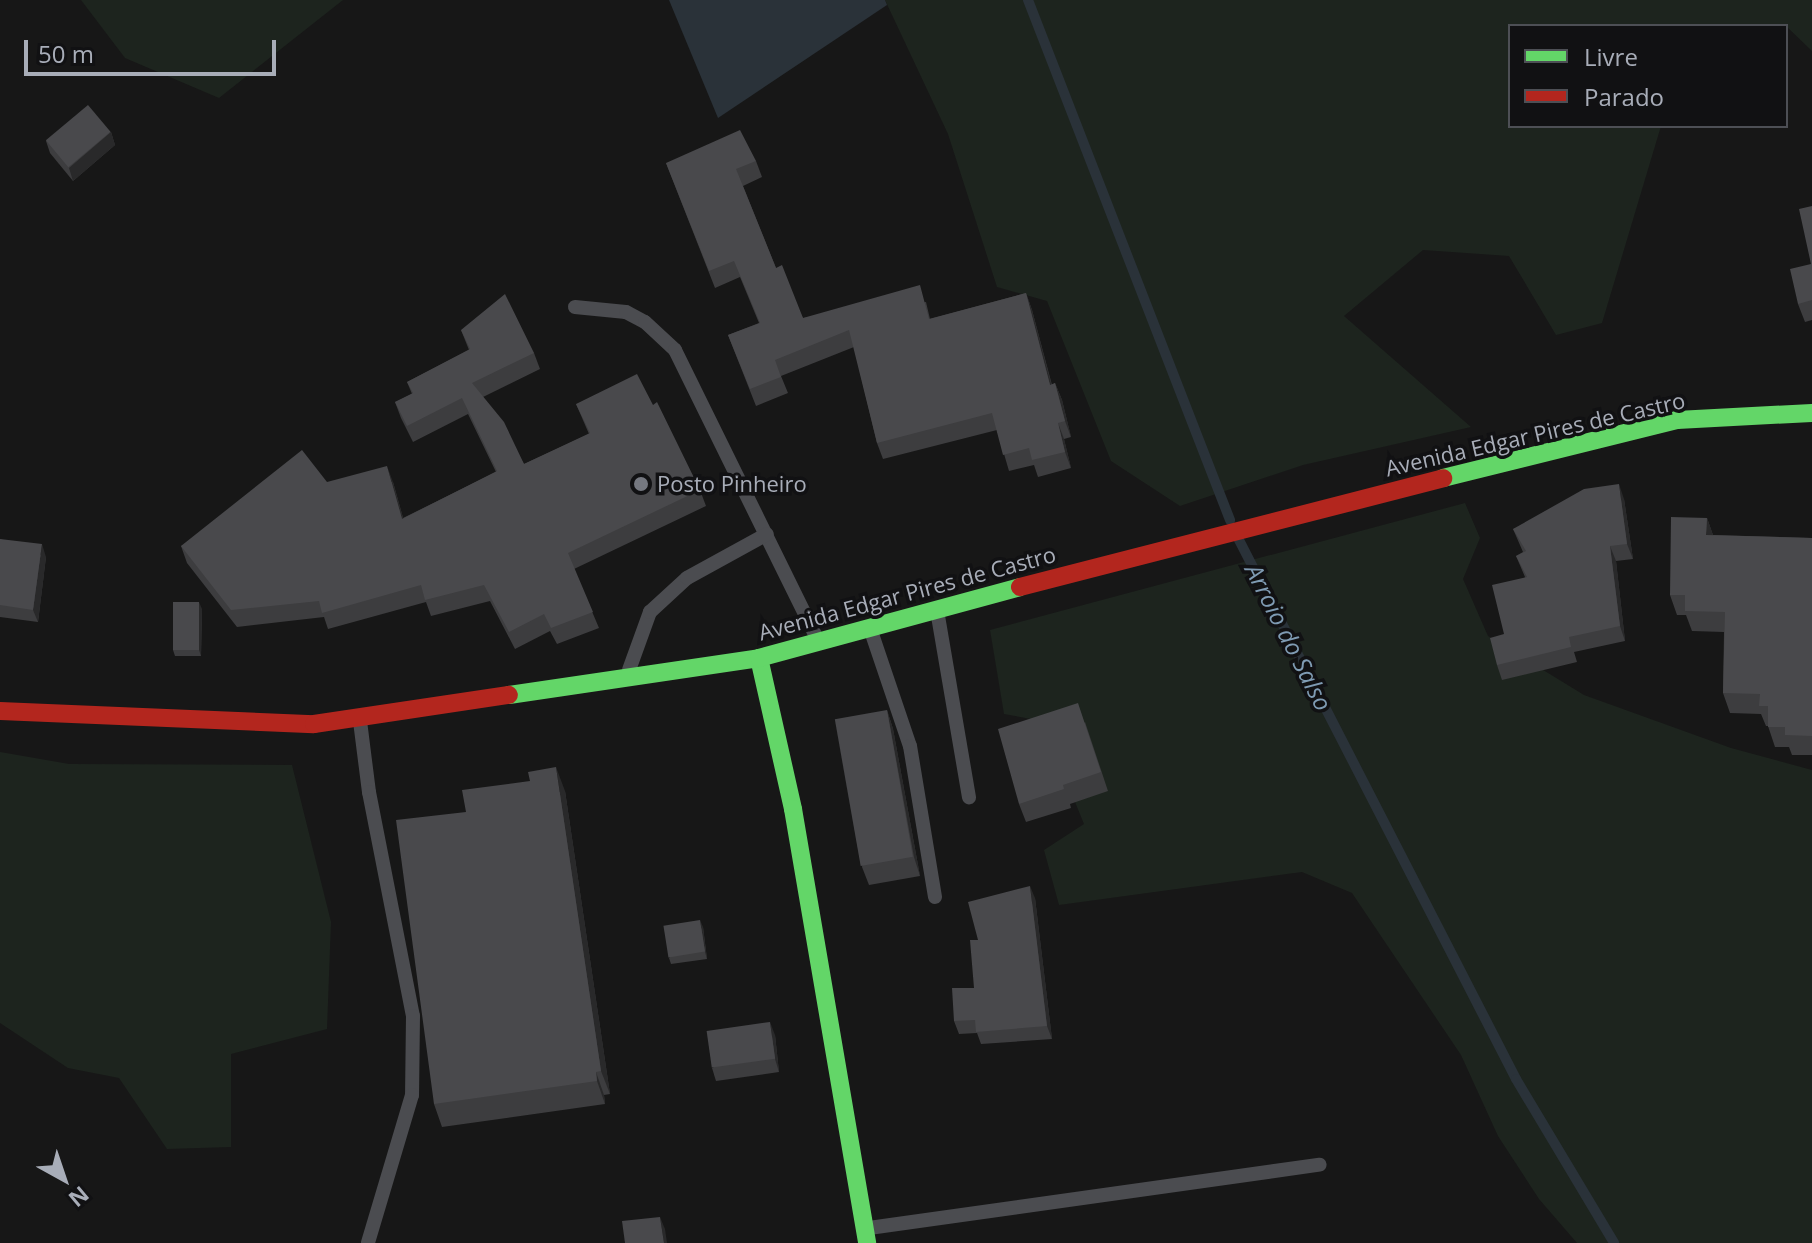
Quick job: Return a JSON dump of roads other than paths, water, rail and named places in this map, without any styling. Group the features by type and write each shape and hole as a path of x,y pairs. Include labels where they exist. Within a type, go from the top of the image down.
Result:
{"main road":[{"name":"Avenida Edgar Pires de Castro","path":"0,711 314,724 759,658 1212,536 1677,420 1812,413"},
{"path":"759,658 793,809 866,1236"}],"lane":[{"path":"575,307 626,312 645,322 675,350 819,642"},
{"path":"626,678 650,612 687,578 767,534"},
{"path":"937,610 969,797"},
{"path":"869,628 910,746 935,897"},
{"path":"360,717 369,792 413,1016 412,1095 368,1243"},
{"path":"866,1236 1320,1165"}],"waterway":[{"name":"Arroio do Salso","path":"1028,0 1230,520"},
{"name":"Arroio do Salso","path":"1238,538 1516,1079 1614,1243"}],"place":[{"name":"Posto Pinheiro","path":"641,484"}]}
